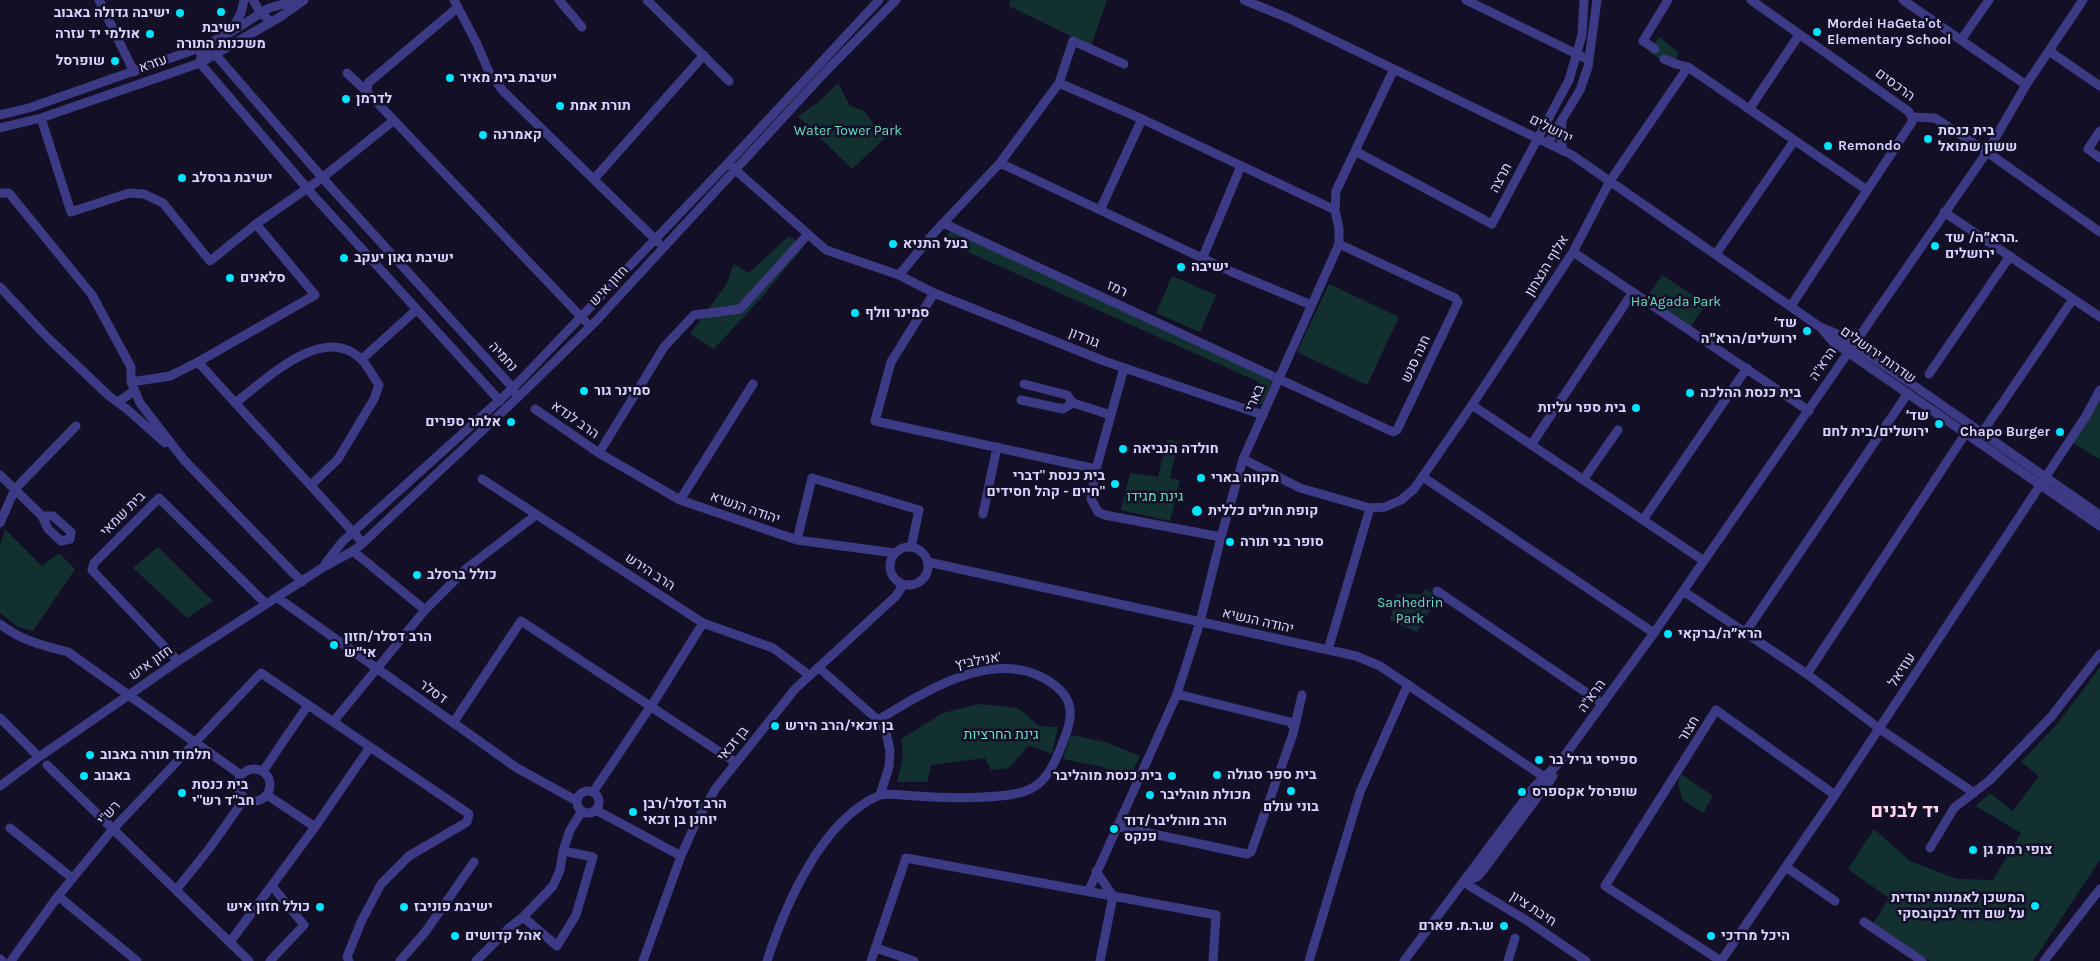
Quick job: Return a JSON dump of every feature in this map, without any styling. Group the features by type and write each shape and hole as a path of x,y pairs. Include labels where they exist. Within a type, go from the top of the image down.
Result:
{"street":[{"path":"99,0 134,72"},
{"path":"231,32 241,13 244,0"},
{"path":"253,0 264,7 271,22"},
{"name":"עזרא","path":"0,115 28,108 202,47 231,32 264,7 300,0"},
{"name":"עזרא","path":"0,128 41,118 200,63 271,22 304,0"},
{"path":"559,0 582,27"},
{"path":"647,0 729,81"},
{"name":"חזון איש","path":"322,568 342,542 513,388 728,163 879,0"},
{"name":"חזון איש","path":"0,786 178,661 322,568 354,551 516,400 591,326 827,70 896,0"},
{"name":"ירושלים","path":"1244,0 1288,18 1538,137 1563,151 1610,181 1820,327"},
{"path":"1466,0 1589,60"},
{"name":"תרצה","path":"1355,150 1492,224 1568,80 1582,35 1584,0"},
{"path":"1548,143 1580,90 1589,60 1597,0"},
{"path":"1655,49 1643,40 1668,0"},
{"name":"הרכסים","path":"1751,0 1908,110 1912,117 1934,118 1987,152 2100,232"},
{"path":"1903,0 2026,85"},
{"path":"1961,40 1989,0"},
{"name":"הרא\"ה","path":"1477,877 1684,591 1987,152 2026,85 2084,0"},
{"path":"367,92 368,83 456,4 489,72 503,91 664,248"},
{"path":"1750,108 1799,35"},
{"path":"899,275 943,223 1000,163 1059,83 1073,40 1124,64"},
{"path":"229,70 229,53 232,44"},
{"path":"202,47 200,63 307,189 500,400 516,400"},
{"name":"נחמיה","path":"202,47 215,54 322,178 513,388 516,400"},
{"path":"2049,50 2100,86"},
{"path":"594,179 704,55"},
{"path":"1664,59 1688,66 1867,190"},
{"name":"אלוף הנצחון","path":"1370,508 1385,507 1401,500 1414,489 1423,477 1573,252 1610,181 1688,66"},
{"path":"1355,150 1394,69"},
{"path":"348,73 591,326"},
{"path":"1059,83 1142,119 1335,210"},
{"path":"1790,306 1912,122 1912,117"},
{"path":"41,118 71,212 129,194 144,194 163,203 210,261 256,224 322,178 393,121"},
{"path":"1100,210 1142,119"},
{"path":"1562,120 1561,139 1563,151"},
{"path":"2100,131 2088,149 2100,158"},
{"path":"1716,254 1794,141"},
{"name":"בארי","path":"1088,892 1116,826 1178,694 1200,622 1243,459 1339,244 1339,229 1335,210 1336,191 1355,150"},
{"name":"גורדון","path":"728,163 826,250 899,275 934,292 1124,368 1263,415"},
{"path":"1000,163 1202,259 1311,305"},
{"path":"1202,259 1241,166"},
{"path":"0,193 10,193 92,295 131,367 133,386 140,403 184,460"},
{"path":"1944,212 2100,317"},
{"name":"רמז","path":"943,223 1279,379"},
{"path":"118,402 133,386 170,376 198,362 315,295 256,224"},
{"path":"599,453 664,347 673,337 694,315 740,309 808,234"},
{"name":"חנה סנש","path":"1279,379 1393,432 1397,430 1458,302 1455,298 1339,244"},
{"path":"1573,252 1809,410"},
{"path":"1929,374 2010,256"},
{"path":"0,287 47,337 109,396 184,460 302,582"},
{"path":"934,292 891,362 875,421 1096,469"},
{"path":"1531,445 1632,292"},
{"path":"1982,433 2073,299"},
{"path":"362,360 416,310"},
{"name":"שדרות ירושלים","path":"1820,327 1833,342 1851,348 1982,433 2100,526"},
{"path":"235,403 300,354 336,346 346,348 362,360 378,385 374,399 338,459 311,485"},
{"name":"שדרות ירושלים","path":"1851,348 1908,393 1966,433 2100,515"},
{"path":"198,362 363,543"},
{"path":"1124,368 1096,469 1090,499 1098,512 1106,515 1221,537"},
{"path":"1643,520 1747,368"},
{"path":"680,500 753,384"},
{"path":"1024,384 1066,395 1072,403 1111,415"},
{"name":"עוזיאל","path":"1720,961 1880,729 2086,416 2100,390"},
{"path":"1745,633 1908,393"},
{"path":"1021,400 1063,409 1072,403"},
{"path":"1472,406 1704,561"},
{"name":"הרב לנדא","path":"535,409 599,453"},
{"path":"0,523 15,490 76,426"},
{"path":"1583,480 1618,430"},
{"path":"1807,674 1966,433"},
{"path":"983,514 997,447"},
{"name":"יהודה הנשיא","path":"599,453 680,500 797,540 895,553"},
{"path":"1243,459 1300,488 1370,508 1328,650"},
{"path":"0,475 42,516"},
{"path":"1423,477 1654,633"},
{"path":"797,540 812,478 919,510 911,546"},
{"name":"הרב הירש","path":"482,479 703,623 773,648 809,676"},
{"name":"בית שמאי","path":"178,661 92,570 94,563 159,498 266,604"},
{"path":"333,722 425,610 467,568 536,515"},
{"path":"911,546 922,552 928,562 928,569 922,580 916,584 903,584 893,577 889,564 895,553 911,546"},
{"path":"354,551 425,610"},
{"name":"יהודה הנשיא","path":"928,562 1368,660 1408,684 1548,779"},
{"name":"בן זכאי","path":"643,961 696,820 716,788 795,689 896,596 903,584"},
{"path":"1437,591 1603,704"},
{"path":"1684,591 1807,674 1880,729 1974,792"},
{"name":"דסלר","path":"278,598 517,768 577,801"},
{"path":"453,723 521,621 735,762"},
{"path":"593,792 703,623"},
{"path":"0,624 10,632 39,645 68,652 241,775"},
{"path":"1930,848 1954,808 1990,780 2051,717 2100,654"},
{"path":"767,961 775,936 797,884 834,831 854,812 880,795 889,767 890,751 886,732 878,720 818,667"},
{"name":"אנילביץ'","path":"878,720 922,693 958,677 1002,669 1022,670 1038,675 1052,683 1067,696 1070,715 1068,727 1053,766 1042,780 1028,790 1001,796 880,795"},
{"name":"רש\"י","path":"11,961 58,896 113,829 261,673 308,705"},
{"path":"1309,961 1360,792 1408,684"},
{"path":"1178,694 1290,722 1293,726"},
{"path":"1116,826 1247,854 1251,852 1293,734 1293,726 1302,695"},
{"path":"263,772 308,705 469,814 467,822 409,856 381,884 361,922 347,957 349,961"},
{"name":"חצור","path":"1720,961 1605,886 1716,710 1836,795"},
{"path":"0,718 39,757"},
{"path":"230,942 315,827 370,747"},
{"path":"48,765 249,961"},
{"path":"1533,769 1536,775 1534,787"},
{"path":"249,770 263,772 267,775 270,785 267,795 259,800 245,798 238,785 241,775 249,770"},
{"name":"הרא\"ה","path":"1404,961 1534,787 1548,779"},
{"path":"589,790 593,792 600,800 596,810 588,813 582,811 577,801 582,792 589,790"},
{"path":"267,795 315,827"},
{"path":"176,890 209,849 245,798"},
{"path":"596,810 681,856"},
{"path":"482,959 553,886 560,870 562,851 570,830 582,811"},
{"path":"10,828 72,878"},
{"path":"523,917 557,946 576,915 593,857 562,851"},
{"path":"871,961 906,858 1216,915 1213,961"},
{"path":"400,961 426,931 474,862"},
{"path":"1786,867 1835,901"},
{"path":"1096,871 1113,896 1100,961"},
{"path":"1463,882 1477,877 1485,896"},
{"name":"חיבת ציון","path":"1463,882 1526,920 1586,961"},
{"path":"270,961 304,925 272,886"},
{"path":"2044,961 2100,889"},
{"path":"58,896 137,961"},
{"path":"1864,922 1922,961"},
{"path":"1508,961 1515,938"},
{"path":"876,948 914,961"}],"green space":[{"path":"1010,0 1107,0 1091,46 1009,6"},
{"path":"1659,37 1679,53 1672,67 1649,52"},
{"name":"Water Tower Park","path":"838,83 850,106 864,111 878,131 886,133 885,138 852,169 798,116 820,101"},
{"path":"951,231 1273,379 1262,405 1252,400 1259,382 941,240"},
{"path":"789,236 804,246 761,298 714,349 690,334 726,285 734,264 749,273"},
{"name":"Ha'Agada Park","path":"1662,275 1706,304 1690,328 1646,299"},
{"path":"1172,276 1216,295 1200,332 1156,313"},
{"path":"1329,284 1399,317 1367,385 1297,352"},
{"path":"2100,393 2100,460 2069,440"},
{"name":"גינת מגידו","path":"1167,439 1178,442 1170,478 1180,480 1170,521 1121,510 1130,473 1158,477"},
{"path":"5,529 42,566 59,553 75,569 33,631 18,627 0,613 0,547"},
{"path":"158,547 213,601 187,618 133,568"},
{"name":"Sanhedrin Park","path":"1426,589 1438,597 1417,632 1390,620 1397,594 1421,594"},
{"path":"2100,667 2100,860 2033,961 1930,961 1873,924 1889,898 1848,869 1874,829 1910,861 1957,879 1993,880 2021,833 1976,806 1990,793 2013,811 2039,776 2021,762 2058,723"},
{"name":"גינת החרציות","path":"979,704 1018,708 1039,726 1058,727 1052,754 1029,745 1009,768 991,770 985,758 931,765 927,782 897,782 903,757 901,739 943,713"},
{"path":"1071,735 1105,742 1140,756 1128,780 1103,767 1063,759"},
{"path":"1681,774 1713,796 1703,813 1682,799 1678,783"}],"place":[{"name":"ישיבת משכנות התורה","path":"221,12"},
{"name":"ישיבה גדולה באבוב","path":"180,13"},
{"name":"Mordei HaGeta'ot Elementary School","path":"1817,32"},
{"name":"אולמי יד עזרה","path":"150,34"},
{"name":"שופרסל","path":"115,61"},
{"name":"ישיבת בית מאיר","path":"450,78"},
{"name":"לדרמן","path":"346,99"},
{"name":"תורת אמת","path":"560,106"},
{"name":"קאמרנה","path":"483,135"},
{"name":"בית כנסת ששון שמואל","path":"1928,139"},
{"name":"Remondo","path":"1828,146"},
{"name":"ישיבת ברסלב","path":"182,178"},
{"name":"בעל התניא","path":"893,244"},
{"name":"הרא״ה/ שד. ירושלים","path":"1935,246"},
{"name":"ישיבת גאון יעקב","path":"344,258"},
{"name":"ישיבה","path":"1181,267"},
{"name":"סלאנים","path":"230,278"},
{"name":"סמינר וולף","path":"855,313"},
{"name":"שד׳ ירושלים/הרא״ה","path":"1807,331"},
{"name":"סמינר גור","path":"584,391"},
{"name":"בית כנסת ההלכה","path":"1690,393"},
{"name":"בית ספר עליות","path":"1636,408"},
{"name":"אלתר ספרים","path":"511,422"},
{"name":"שד׳ ירושלים/בית לחם","path":"1939,424"},
{"name":"Chapo Burger","path":"2060,432"},
{"name":"חולדה הנביאה","path":"1123,449"},
{"name":"מקווה בארי","path":"1201,478"},
{"name":"בית כנסת \"דברי חיים - קהל חסידים\"","path":"1115,484"},
{"name":"קופת חולים כללית","path":"1197,511"},
{"name":"סופר בני תורה","path":"1230,542"},
{"name":"כולל ברסלב","path":"417,575"},
{"name":"הרא״ה/ברקאי","path":"1668,634"},
{"name":"הרב דסלר/חזון אי״ש","path":"334,645"},
{"name":"בן זכאי/הרב הירש","path":"775,726"},
{"name":"תלמוד תורה באבוב","path":"90,755"},
{"name":"ספייסי גריל בר","path":"1539,760"},
{"name":"בית ספר סגולה","path":"1217,775"},
{"name":"באבוב","path":"84,776"},
{"name":"בית כנסת מוהליבר","path":"1172,776"},
{"name":"בוני עולם","path":"1291,791"},
{"name":"שופרסל אקספרס","path":"1522,792"},
{"name":"בית כנסת חב\"ד רש\"י","path":"182,793"},
{"name":"מכולת מוהליבר","path":"1150,795"},
{"name":"הרב דסלר/רבן יוחנן בן זכאי","path":"633,812"},
{"name":"הרב מוהליבר/דוד פנקס","path":"1114,829"},
{"name":"צופי רמת גן","path":"1973,850"},
{"name":"המשכן לאמנות יהודית על שם דוד לבקובסקי","path":"2035,906"},
{"name":"כולל חזון איש","path":"320,907"},
{"name":"ישיבת פוניבז","path":"404,907"},
{"name":"ש.ר.מ. פארם","path":"1504,926"},
{"name":"אהל קדושים","path":"455,936"},
{"name":"היכל מרדכי","path":"1711,936"}],"district":[{"name":"יד לבנים","path":"1905,812"}]}
